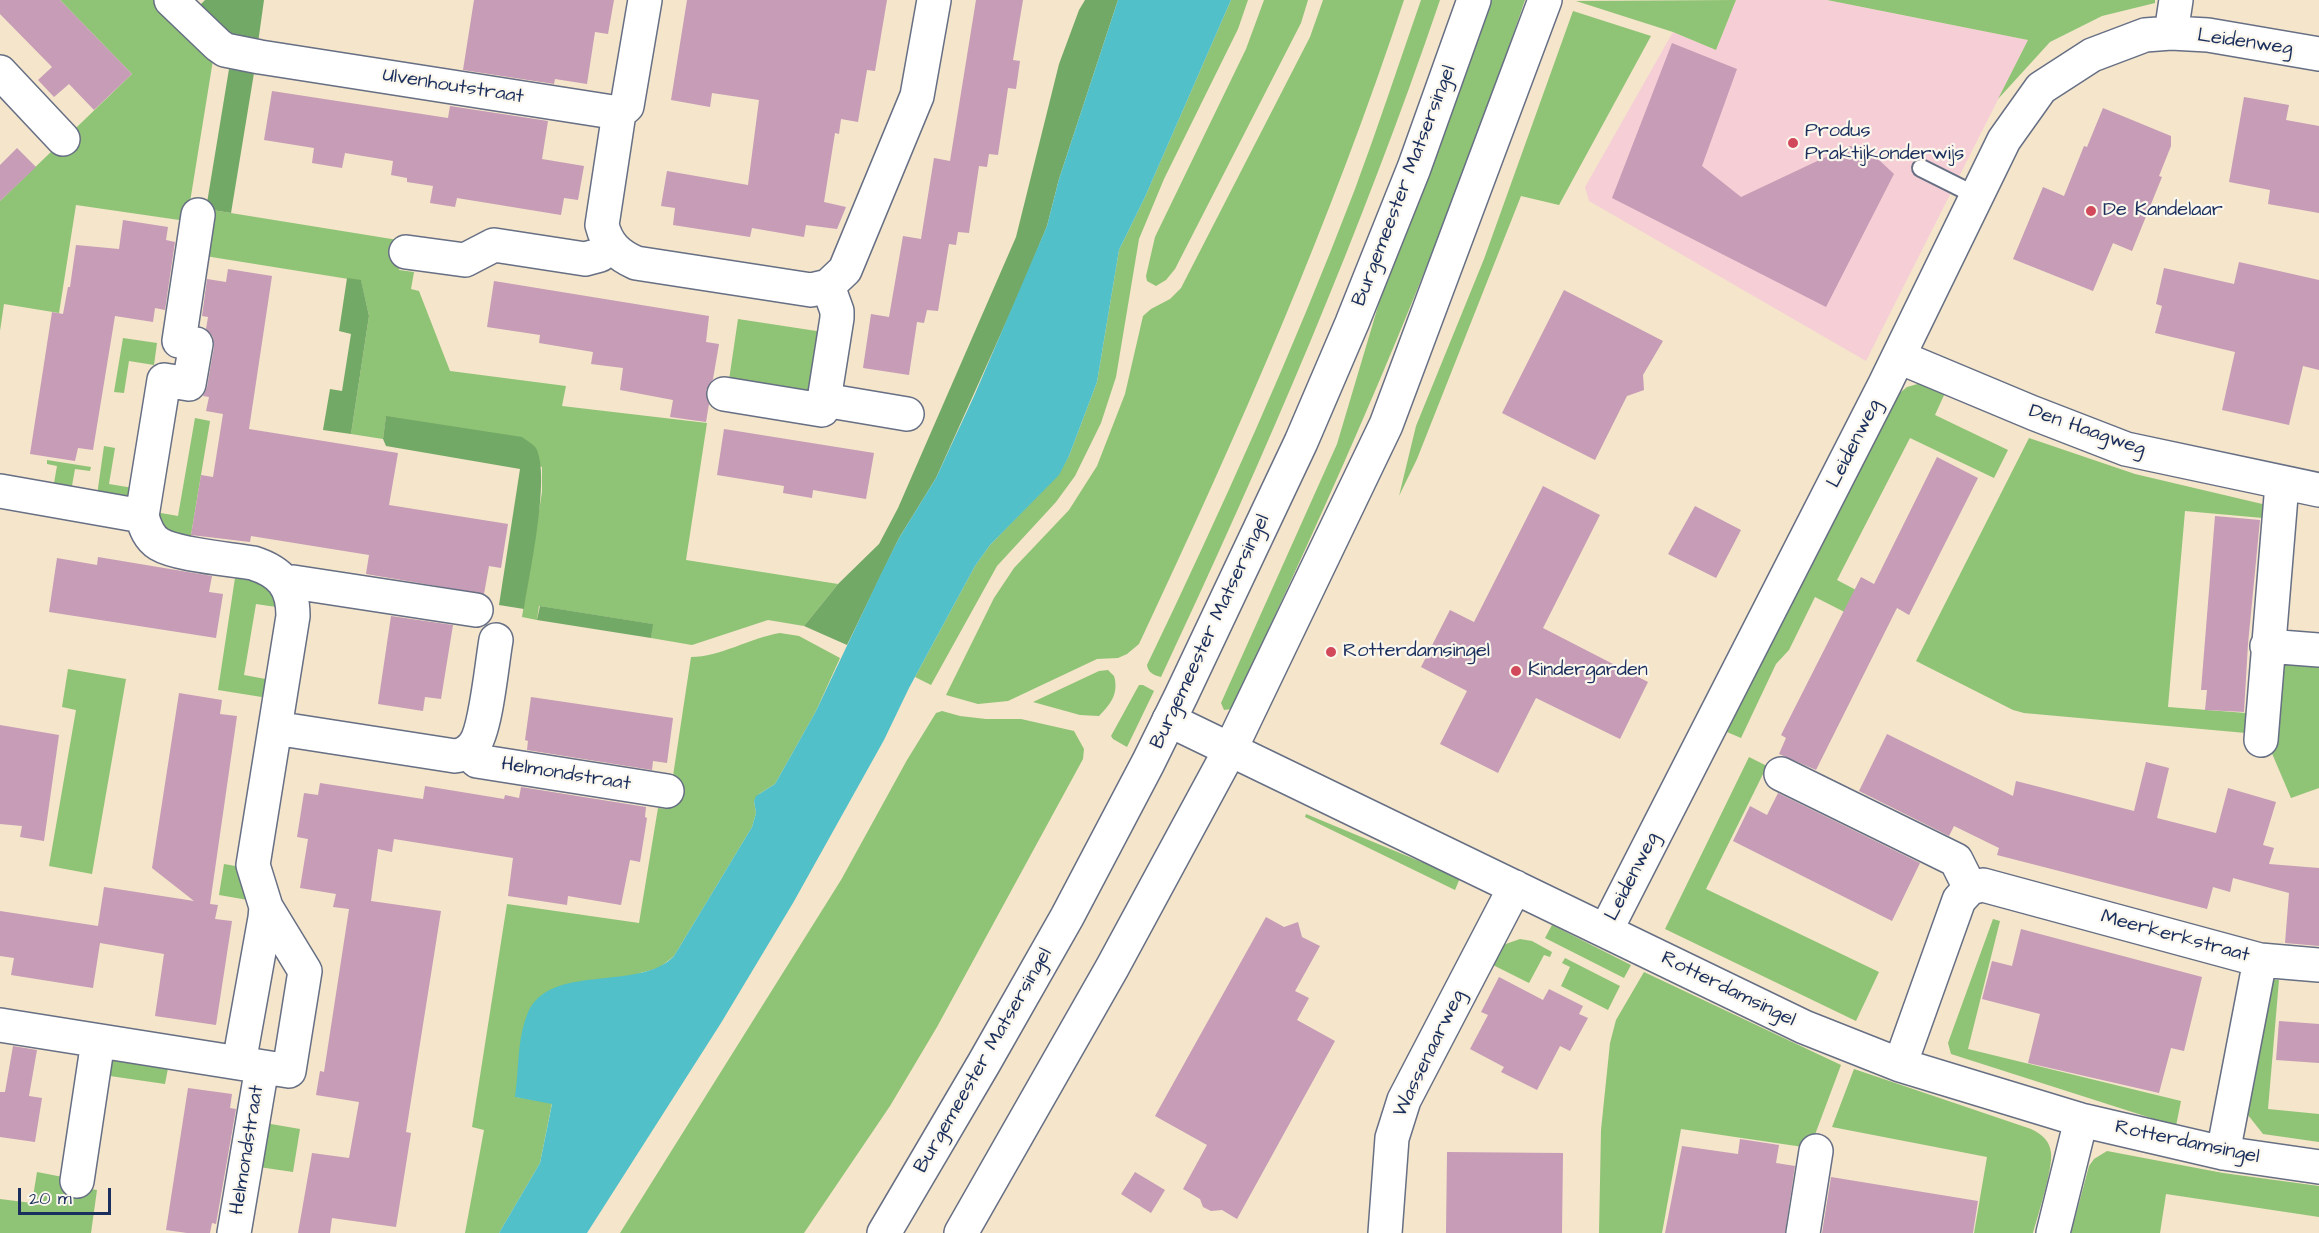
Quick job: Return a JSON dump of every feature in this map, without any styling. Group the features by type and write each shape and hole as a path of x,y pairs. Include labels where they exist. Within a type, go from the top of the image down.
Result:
{"street":[{"name":"Ulvenhoutstraat","path":"171,0 225,50 619,113"},
{"path":"645,0 627,106 619,113 603,214 605,237 610,246 622,257 636,263 811,291 828,286 845,270 917,96 934,0"},
{"name":"Burgemeester Matsersingel","path":"884,1233 984,1064 1066,917 1169,720 1301,442 1352,323 1414,168 1474,0"},
{"path":"961,1233 1112,968 1230,750 1386,425 1545,0"},
{"name":"Leidenweg","path":"2171,33 2176,0"},
{"name":"Leidenweg","path":"1606,930 1899,357 2004,140 2041,88 2092,55 2145,35 2171,33 2208,35 2319,54"},
{"path":"0,72 63,139"},
{"path":"198,215 178,341 196,344 189,384 164,380 142,516 147,531 158,543 172,549 253,562 266,567 287,585 293,582 476,610"},
{"path":"406,252 465,260 494,245 585,260 600,255 610,246"},
{"path":"724,394 822,410 837,318 837,311 828,286"},
{"name":"Den Haagweg","path":"1899,357 2033,413 2126,448 2282,484 2319,490"},
{"path":"824,400 907,414"},
{"path":"2261,740 2282,484"},
{"path":"0,491 142,516"},
{"name":"Helmondstraat","path":"0,1025 288,1071 304,971 266,907 253,865 293,616 293,599 287,585"},
{"name":"Helmondstraat","path":"275,728 455,756 468,752 475,744 481,728 496,640"},
{"path":"2267,646 2319,650"},
{"name":"Rotterdamsingel","path":"1169,720 1804,1027 1900,1065 2081,1120 2223,1153 2319,1167"},
{"name":"Helmondstraat","path":"468,752 477,761 667,791"},
{"path":"1781,774 1956,860 1970,888 1959,900 1900,1065"},
{"name":"Meerkerkstraat","path":"1970,888 1983,885 2260,960 2223,1153"},
{"name":"Wassenaarweg","path":"1385,1233 1392,1138 1404,1100 1515,886"},
{"name":"Helmondstraat","path":"234,1233 266,907"},
{"path":"2260,960 2319,965"},
{"path":"77,1181 98,1041"},
{"path":"2054,1233 2081,1120"},
{"path":"1803,1233 1816,1151"}],"lane":[{"path":"1921,168 1977,196"}],"shaded area":[{"name":"Produs Praktijkonderwijs","path":"1736,0 1827,0 2028,40 1866,361 1589,201 1585,187 1673,32 1716,50"}],"green space":[{"path":"60,0 157,0 213,60 190,202 193,222 76,205 59,313 4,304 0,331 0,201 132,74"},
{"path":"205,0 264,0 258,43 233,36 221,28 200,5"},
{"path":"1085,0 1118,0 1059,179 1047,226 936,478 899,538 847,645 804,626 838,584 879,544 898,508 1016,237 1059,64"},
{"path":"1231,0 1248,0 1238,29 1164,179 1139,239 1116,377 1101,423 1075,476 1056,502 997,566 931,685 915,677 975,566 990,545 1058,475 1069,456 1097,382 1119,250 1145,197"},
{"path":"1264,0 1308,0 1301,23 1175,269 1166,280 1156,286 1147,281 1146,276 1155,237 1246,49"},
{"path":"1323,0 1404,0 1376,83 1314,246 1212,486 1139,644 1118,658 1097,659 1008,701 978,704 946,695 994,598 1014,568 1069,510 1097,466 1125,394 1143,316 1170,299 1181,288 1310,37"},
{"path":"1421,0 1440,0 1378,173 1274,427 1161,677 1150,672 1147,665 1229,489 1307,310 1355,189"},
{"path":"1490,0 1525,0 1464,170 1397,338 1326,504 1231,709 1224,710 1221,703 1337,444 1379,303 1447,125"},
{"path":"1736,0 1716,50 1673,32 1576,1"},
{"path":"1827,0 2155,0 2155,3 2102,16 2050,42 1998,99 2028,40"},
{"path":"1573,11 1651,36 1559,205 1521,196 1417,459 1399,496 1416,426 1484,259"},
{"path":"229,69 254,73 231,213 206,209"},
{"path":"206,209 404,241 399,270 414,272 411,289 419,291 450,371 566,386 562,406 707,423 686,560 838,584 804,626 768,620 692,645 651,638 652,624 539,606 537,620 522,617 542,492 542,467 386,417 383,439 351,434 369,316 361,281 199,255"},
{"path":"347,278 361,280 369,316 351,434 323,430 330,389 342,391 351,334 339,331"},
{"path":"738,319 823,332 813,393 729,380"},
{"path":"123,338 157,343 154,365 129,361 124,393 114,392"},
{"path":"1921,383 1945,393 1935,415 2008,450 1994,478 1910,438 1837,580 1877,601 1866,623 1815,597 1789,650 1776,664 1741,738 1727,732 1895,397 1907,387"},
{"path":"386,416 522,437 536,448 540,462 540,502 524,609 499,605 520,469 386,446 383,439"},
{"path":"195,418 210,421 190,541 163,534 155,512 178,516"},
{"path":"2029,438 2135,474 2275,507 2274,519 2185,511 2168,707 2259,714 2257,734 2024,713 2013,710 1916,661"},
{"path":"104,446 115,448 109,484 133,488 127,497 97,495"},
{"path":"47,460 91,467 90,471 75,469 71,491 53,489 57,466 47,464"},
{"path":"235,578 271,584 283,608 256,604 244,675 271,680 268,698 218,690"},
{"path":"540,606 653,624 651,638 537,620"},
{"path":"780,633 799,636 840,658 816,711 775,784 759,794 754,801 756,813 752,827 674,956 659,968 640,973 518,1079 516,1097 552,1103 540,1163 499,1233 465,1233 484,1130 472,1127 507,904 639,923 658,808 668,809 691,657 713,654"},
{"path":"2272,651 2319,654 2319,788 2291,798 2265,737"},
{"path":"68,669 126,679 92,874 49,866 76,710 62,707"},
{"path":"1108,670 1114,676 1115,693 1099,716 1080,715 1033,702 1099,671"},
{"path":"1139,685 1154,691 1127,747 1111,736"},
{"path":"942,711 986,719 1021,719 1074,731 1084,749 1083,759 937,1027 890,1106 804,1233 620,1233 841,880 907,760 936,713"},
{"path":"1749,757 1767,766 1706,889 1879,972 1856,1021 1665,929"},
{"path":"1306,814 1460,878 1455,890 1305,817"},
{"path":"224,864 241,867 254,901 219,895"},
{"path":"1993,919 2000,921 1968,1049 2181,1101 2176,1126 1951,1054 1948,1043"},
{"path":"1552,925 1631,965 1624,978 1545,938"},
{"path":"1520,939 1532,941 1552,952 1550,957 1544,955 1529,983 1491,964 1503,945"},
{"path":"1565,958 1620,986 1608,1010 1561,986 1570,967 1562,963"},
{"path":"1644,972 1841,1065 1810,1148 1681,1129 1662,1233 1599,1233 1601,1130 1610,1043 1616,1020"},
{"path":"2266,979 2279,980 2268,1109 2319,1114 2319,1142 2263,1134 2248,1115 2250,1101 2244,1096"},
{"path":"108,1058 169,1063 165,1084 103,1075"},
{"path":"1854,1069 2031,1129 2042,1136 2049,1145 2051,1160 2045,1192 2033,1233 1974,1233 1987,1157 1832,1127"},
{"path":"265,1123 300,1129 293,1172 259,1167"},
{"path":"2107,1151 2223,1173 2319,1186 2319,1217 2166,1194 2160,1233 2071,1233 2089,1166 2094,1159"},
{"path":"37,1172 68,1178 68,1185 97,1190 91,1233 0,1233 0,1199 32,1203"}],"water":[{"path":"1118,0 1231,0 1145,197 1119,250 1097,382 1069,456 1059,475 990,545 975,566 909,688 884,740 793,903 721,1023 587,1233 499,1233 540,1163 552,1104 515,1097 520,1045 527,1015 538,998 553,988 573,982 639,973 658,967 674,956 752,827 756,813 754,801 756,796 775,784 816,711 899,538 936,478 975,394 1047,226 1059,179"}],"building":[{"path":"0,0 60,0 132,74 94,110 69,84 54,97 38,80 52,67 0,14"},
{"path":"474,0 614,0 608,34 595,32 587,84 555,79 554,84 463,70"},
{"path":"687,0 887,0 875,71 867,70 858,122 841,119 839,134 835,133 824,202 846,207 837,229 806,225 804,237 752,228 750,237 673,225 675,208 661,206 667,171 748,185 759,100 712,93 710,107 671,100"},
{"path":"976,0 1023,0 1013,60 1020,61 1016,89 1008,88 998,155 989,154 987,167 979,166 969,233 958,232 956,245 949,244 938,311 927,310 924,323 917,322 909,375 863,368 871,314 889,317 903,236 921,239 934,158 950,161"},
{"path":"1672,43 1737,69 1702,166 1741,197 1849,146 1860,148 1879,160 1894,174 1826,307 1612,198"},
{"path":"272,91 448,118 450,106 548,121 542,159 584,166 578,200 564,198 561,215 457,198 455,207 430,203 433,186 407,182 407,178 391,175 393,161 345,153 342,168 312,163 314,148 264,140"},
{"path":"2244,97 2289,105 2286,120 2319,126 2319,213 2268,204 2270,190 2229,182"},
{"name":"De Kandelaar","path":"2103,108 2171,136 2171,146 2159,176 2162,177 2132,251 2113,243 2093,291 2013,259 2043,187 2064,196 2084,146 2087,147"},
{"path":"17,148 36,167 0,201 0,165"},
{"path":"123,220 168,227 166,240 175,242 165,310 155,308 153,322 115,316 93,450 78,448 75,461 30,454 52,312 63,314 68,287 70,287 76,245 119,249"},
{"path":"2239,262 2319,280 2319,370 2303,366 2289,425 2222,410 2235,352 2155,333 2162,306 2156,304 2164,268 2234,284"},
{"path":"228,269 272,276 249,429 398,453 389,505 508,524 501,568 489,566 484,594 366,574 369,555 251,536 250,542 191,535 201,475 213,477 223,414 206,411 209,397 203,396 207,387 214,347 213,337 206,329 208,317 202,316 207,279 226,282"},
{"path":"494,281 709,316 706,342 719,344 713,379 706,390 709,404 706,422 670,417 673,400 620,390 623,368 591,364 593,352 539,343 540,335 487,327"},
{"path":"1564,290 1663,341 1643,375 1644,390 1627,396 1595,460 1502,413"},
{"path":"724,429 874,453 866,499 813,490 812,498 783,493 784,486 717,475"},
{"path":"1937,457 1978,478 1909,615 1897,608 1816,770 1779,754 1786,738 1781,735 1861,577 1874,584"},
{"path":"1543,486 1600,515 1543,628 1648,682 1620,739 1536,698 1498,773 1440,744 1467,691 1421,667 1450,610 1474,622"},
{"path":"1695,506 1741,530 1716,578 1668,554"},
{"path":"2215,516 2260,520 2244,712 2205,710 2207,690 2201,690"},
{"path":"98,557 212,576 209,592 223,594 216,638 49,612 57,558 97,565"},
{"path":"391,616 453,625 441,699 425,697 423,711 378,704"},
{"path":"179,693 222,700 220,714 237,716 210,904 218,905 215,919 232,921 216,1025 155,1016 164,954 100,943 93,988 11,975 14,958 0,956 0,911 98,926 104,887 194,901 152,868"},
{"path":"531,697 673,718 667,763 653,761 652,770 527,750 528,741 525,740"},
{"path":"0,725 59,735 44,841 20,837 22,826 0,824"},
{"path":"1887,734 2013,796 2016,781 2134,811 2146,762 2169,768 2157,818 2216,833 2228,788 2276,802 2263,845 2274,848 2269,864 2319,868 2319,946 2285,943 2289,893 2233,878 2230,892 2213,887 2207,909 1997,855 1999,848 1954,826 1949,836 1859,791"},
{"path":"320,783 423,799 425,786 504,799 505,795 519,798 521,787 646,807 645,817 647,818 640,862 630,860 621,905 568,896 567,905 508,896 513,858 394,839 392,852 378,849 371,901 441,911 406,1132 411,1133 396,1227 332,1218 330,1233 298,1233 312,1153 349,1158 359,1102 316,1095 320,1071 324,1072 349,909 333,907 336,894 300,888 308,839 297,837 304,793 318,795"},
{"path":"1778,793 1920,863 1892,921 1733,841 1750,806 1767,815"},
{"path":"1266,917 1284,927 1298,922 1302,937 1320,946 1295,991 1309,998 1297,1020 1335,1041 1237,1219 1222,1210 1211,1211 1203,1207 1200,1199 1183,1189 1207,1145 1155,1116"},
{"path":"2021,929 2202,977 2184,1051 2171,1048 2159,1093 2028,1063 2040,1014 1982,999 1992,961 2012,966"},
{"path":"1499,977 1543,1000 1549,989 1583,1006 1579,1014 1588,1018 1570,1051 1560,1046 1537,1090 1501,1072 1504,1067 1470,1049 1488,1015 1481,1012"},
{"path":"2279,1021 2319,1024 2319,1063 2276,1060"},
{"path":"13,1046 37,1050 29,1096 42,1098 35,1142 0,1137 0,1092 5,1092"},
{"path":"188,1088 232,1094 230,1108 236,1109 216,1224 212,1223 210,1233 166,1230"},
{"path":"1740,1139 1779,1145 1776,1163 1795,1166 1785,1233 1665,1233 1682,1146 1738,1154"},
{"path":"1447,1152 1563,1153 1562,1233 1446,1233"},
{"path":"1135,1172 1165,1190 1151,1213 1121,1194"},
{"path":"1831,1177 1978,1201 1973,1233 1822,1233"}],"place":[{"name":"Produs Praktijkonderwijs","path":"1793,143"},
{"name":"De Kandelaar","path":"2091,211"},
{"name":"Rotterdamsingel","path":"1331,652"},
{"name":"Kindergarden","path":"1516,671"}]}
